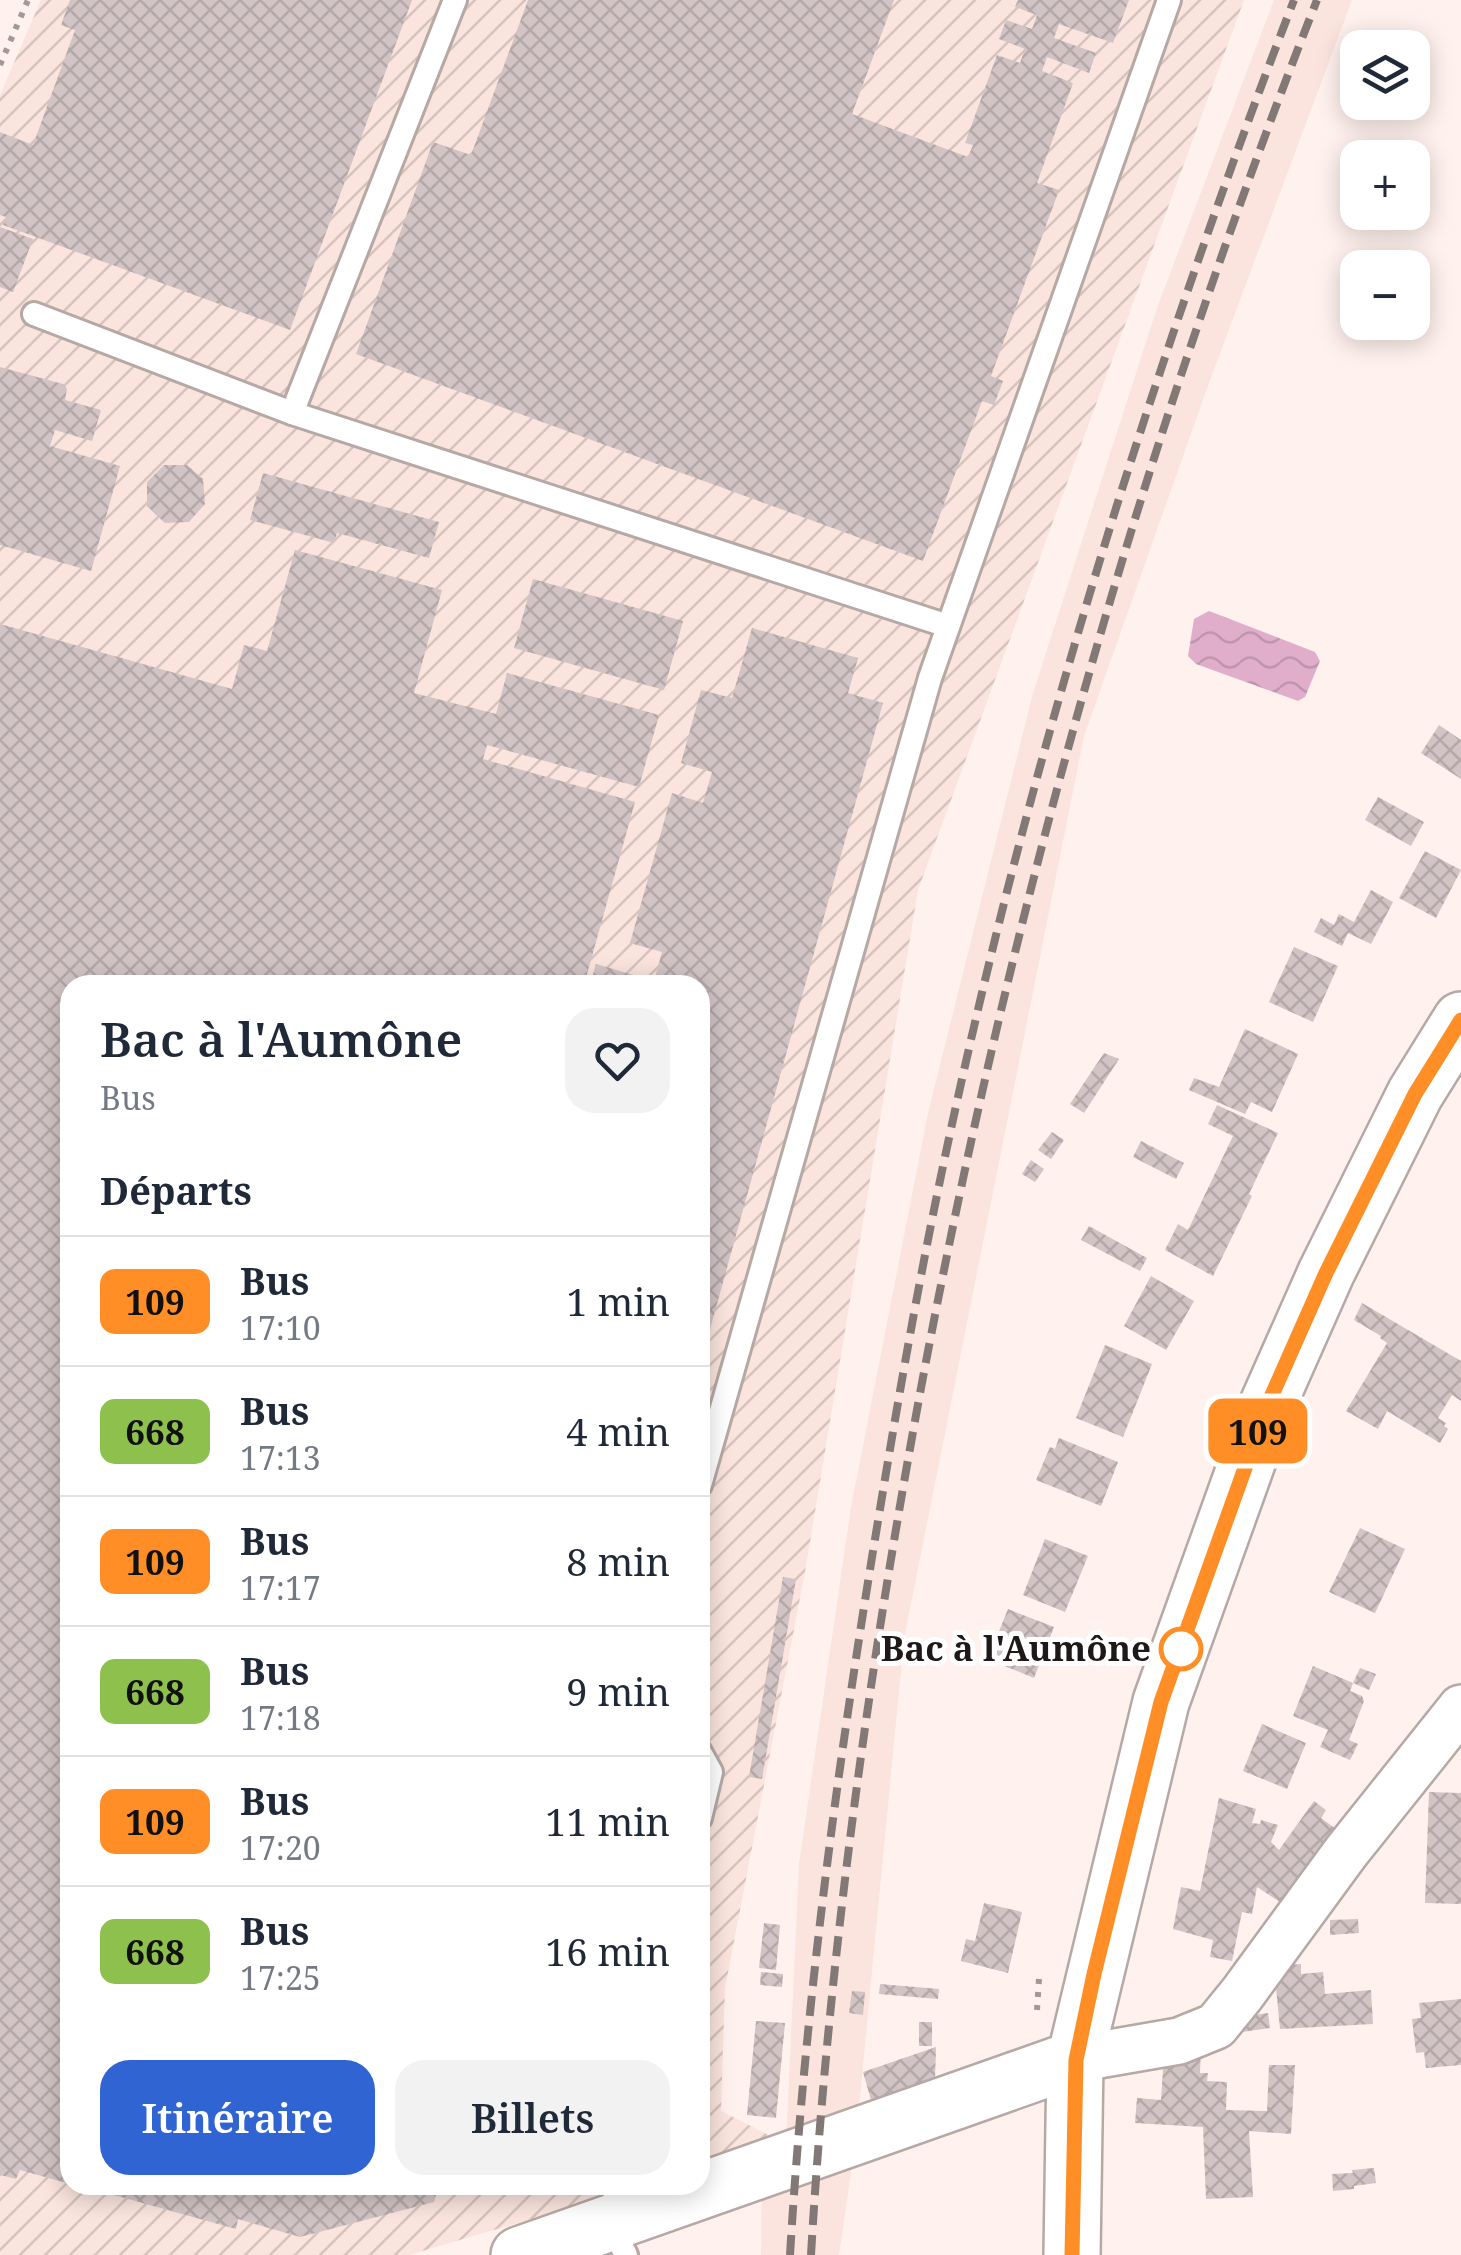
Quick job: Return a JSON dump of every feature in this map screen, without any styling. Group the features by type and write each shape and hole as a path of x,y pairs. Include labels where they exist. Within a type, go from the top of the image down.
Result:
{"main road":[{"path":"1072,2255 1076,2060 1161,1702 1268,1404 1326,1273 1415,1094 1461,1020"},
{"path":"710,2189 1076,2060"},
{"path":"519,2255 692,2195"}],"street":[{"path":"1076,2060 1180,2040 1216,2026 1346,1852 1461,1708"}],"lane":[{"path":"292,412 455,0"},
{"path":"710,1450 930,678 1169,0"},
{"path":"34,314 292,412 948,626"}],"path":[{"path":"0,65 28,0"}],"shaded area":[{"path":"41,0 1244,0 918,890 805,1572 725,1988 721,2111 786,2144 710,2167 710,975 60,975 60,2195 613,2195 409,2255 0,2255 0,95"},
{"path":"1274,0 1352,0 1209,383 1084,736 904,1639 856,2138 839,2255 761,2255 762,2171 786,2144 799,1864 851,1507 928,1113 1033,693 1157,308"}],"water":[{"path":"1209,611 1315,652 1320,661 1305,697 1298,701 1196,664 1188,656 1194,619"}],"building":[{"path":"70,0 412,0 290,330 3,225 6,217 0,215 0,132 33,145 75,30 61,25"},
{"path":"528,0 894,0 852,114 968,157 973,145 965,143 997,55 1020,63 1025,49 999,39 1006,20 1032,29 1037,15 1015,7 1018,0 1129,0 1113,43 1059,24 1054,38 1096,53 1089,73 1047,57 1042,71 1073,83 1037,183 1059,190 991,376 1003,381 994,405 982,401 923,561 356,354 433,142 471,155"},
{"path":"0,227 33,239 13,292 0,287"},
{"path":"0,367 63,384 67,389 65,400 101,410 92,441 55,430 50,446 120,466 91,571 0,545"},
{"path":"164,465 187,465 203,479 205,504 189,522 165,523 147,506 147,482"},
{"path":"263,473 439,522 429,558 337,533 334,543 250,520"},
{"path":"295,550 442,590 414,693 496,714 507,673 659,715 639,787 487,745 483,759 635,802 587,975 60,975 60,2181 20,2170 16,2179 0,2175 0,624 232,689 244,645 267,651"},
{"path":"533,579 683,621 664,690 514,648"},
{"path":"752,628 858,658 848,693 883,703 710,1329 710,975 656,975 662,952 630,943 672,793 703,803 712,772 681,763 701,690 732,698"},
{"path":"1439,725 1461,740 1461,779 1421,753"},
{"path":"1378,797 1424,822 1411,846 1365,820"},
{"path":"1425,851 1461,870 1436,918 1399,898"},
{"path":"1371,890 1393,902 1371,944 1348,933 1342,946 1314,932 1321,918 1334,925 1339,914 1354,922"},
{"path":"1294,947 1338,966 1313,1022 1269,1002"},
{"path":"596,964 634,975 593,975"},
{"path":"1245,1029 1298,1054 1272,1112 1251,1102 1245,1114 1189,1090 1194,1078 1219,1087"},
{"path":"1104,1053 1119,1059 1084,1113 1070,1104"},
{"path":"1217,1105 1278,1133 1213,1276 1165,1250 1178,1224 1188,1230 1233,1136 1208,1124"},
{"path":"1052,1132 1064,1140 1051,1159 1038,1150"},
{"path":"1141,1141 1184,1163 1176,1179 1133,1157"},
{"path":"1031,1160 1044,1169 1035,1182 1022,1174"},
{"path":"1089,1226 1147,1258 1140,1271 1081,1240"},
{"path":"1151,1276 1194,1301 1166,1350 1124,1326"},
{"path":"1362,1303 1461,1361 1461,1401 1452,1395 1438,1418 1448,1429 1440,1443 1387,1411 1378,1429 1346,1411 1387,1343 1354,1320"},
{"path":"1105,1345 1152,1364 1123,1437 1076,1418"},
{"path":"1059,1438 1118,1462 1101,1506 1036,1480 1050,1447 1055,1449"},
{"path":"1360,1528 1405,1549 1375,1613 1329,1592"},
{"path":"1045,1539 1088,1556 1065,1612 1023,1595"},
{"path":"783,1577 796,1579 762,1779 749,1777"},
{"path":"1008,1609 1054,1627 1034,1678 988,1659"},
{"path":"1313,1666 1353,1683 1350,1691 1364,1701 1349,1740 1358,1744 1350,1760 1320,1747 1328,1730 1293,1716"},
{"path":"1360,1668 1376,1674 1369,1690 1353,1683"},
{"path":"1262,1724 1306,1743 1287,1789 1243,1771"},
{"path":"1429,1792 1461,1793 1461,1904 1425,1903"},
{"path":"1219,1798 1256,1809 1252,1823 1260,1824 1261,1820 1278,1825 1271,1842 1279,1850 1314,1801 1326,1810 1321,1818 1336,1829 1283,1904 1257,1887 1252,1914 1242,1912 1232,1961 1210,1957 1213,1940 1173,1929 1181,1887 1200,1891"},
{"path":"984,1903 1022,1912 1008,1973 961,1961 966,1939 975,1941"},
{"path":"1358,1919 1359,1933 1330,1935 1330,1920"},
{"path":"764,1923 780,1925 776,1970 759,1968"},
{"path":"1301,1964 1301,1974 1323,1972 1325,1994 1371,1990 1373,2024 1280,2029 1274,1966"},
{"path":"761,1972 783,1974 782,1987 760,1985"},
{"path":"880,1984 939,1989 938,1999 879,1994"},
{"path":"852,1991 865,1992 863,2015 849,2013"},
{"path":"1461,1999 1461,2065 1426,2068 1424,2052 1416,2053 1412,2019 1421,2018 1419,2003"},
{"path":"1268,2013 1270,2028 1242,2032 1240,2017"},
{"path":"756,2021 785,2023 776,2118 747,2115"},
{"path":"919,2022 932,2022 932,2046 919,2046"},
{"path":"936,2047 935,2079 871,2100 863,2072"},
{"path":"1201,2048 1200,2073 1208,2073 1207,2081 1227,2082 1226,2110 1267,2111 1269,2065 1295,2065 1291,2134 1249,2131 1253,2197 1206,2199 1203,2127 1135,2123 1137,2098 1161,2100 1164,2055"},
{"path":"1374,2168 1376,2183 1333,2191 1332,2174"},
{"path":"114,2195 436,2195 434,2202 300,2237 238,2219 236,2229"}],"railway":[{"path":"790,2255 814,1976 850,1699 917,1300 975,1021 1094,578 1189,287 1294,0"},
{"path":"811,2255 839,1928 867,1711 921,1388 956,1210 1039,858 1137,511 1253,169 1317,0"}],"bus line":[{"name":"109","path":"1072,2255 1076,2060 1161,1702 1268,1404 1326,1273 1415,1094 1461,1020"}],"place":[{"name":"Bac à l'Aumône","path":"1181,1649"}]}
